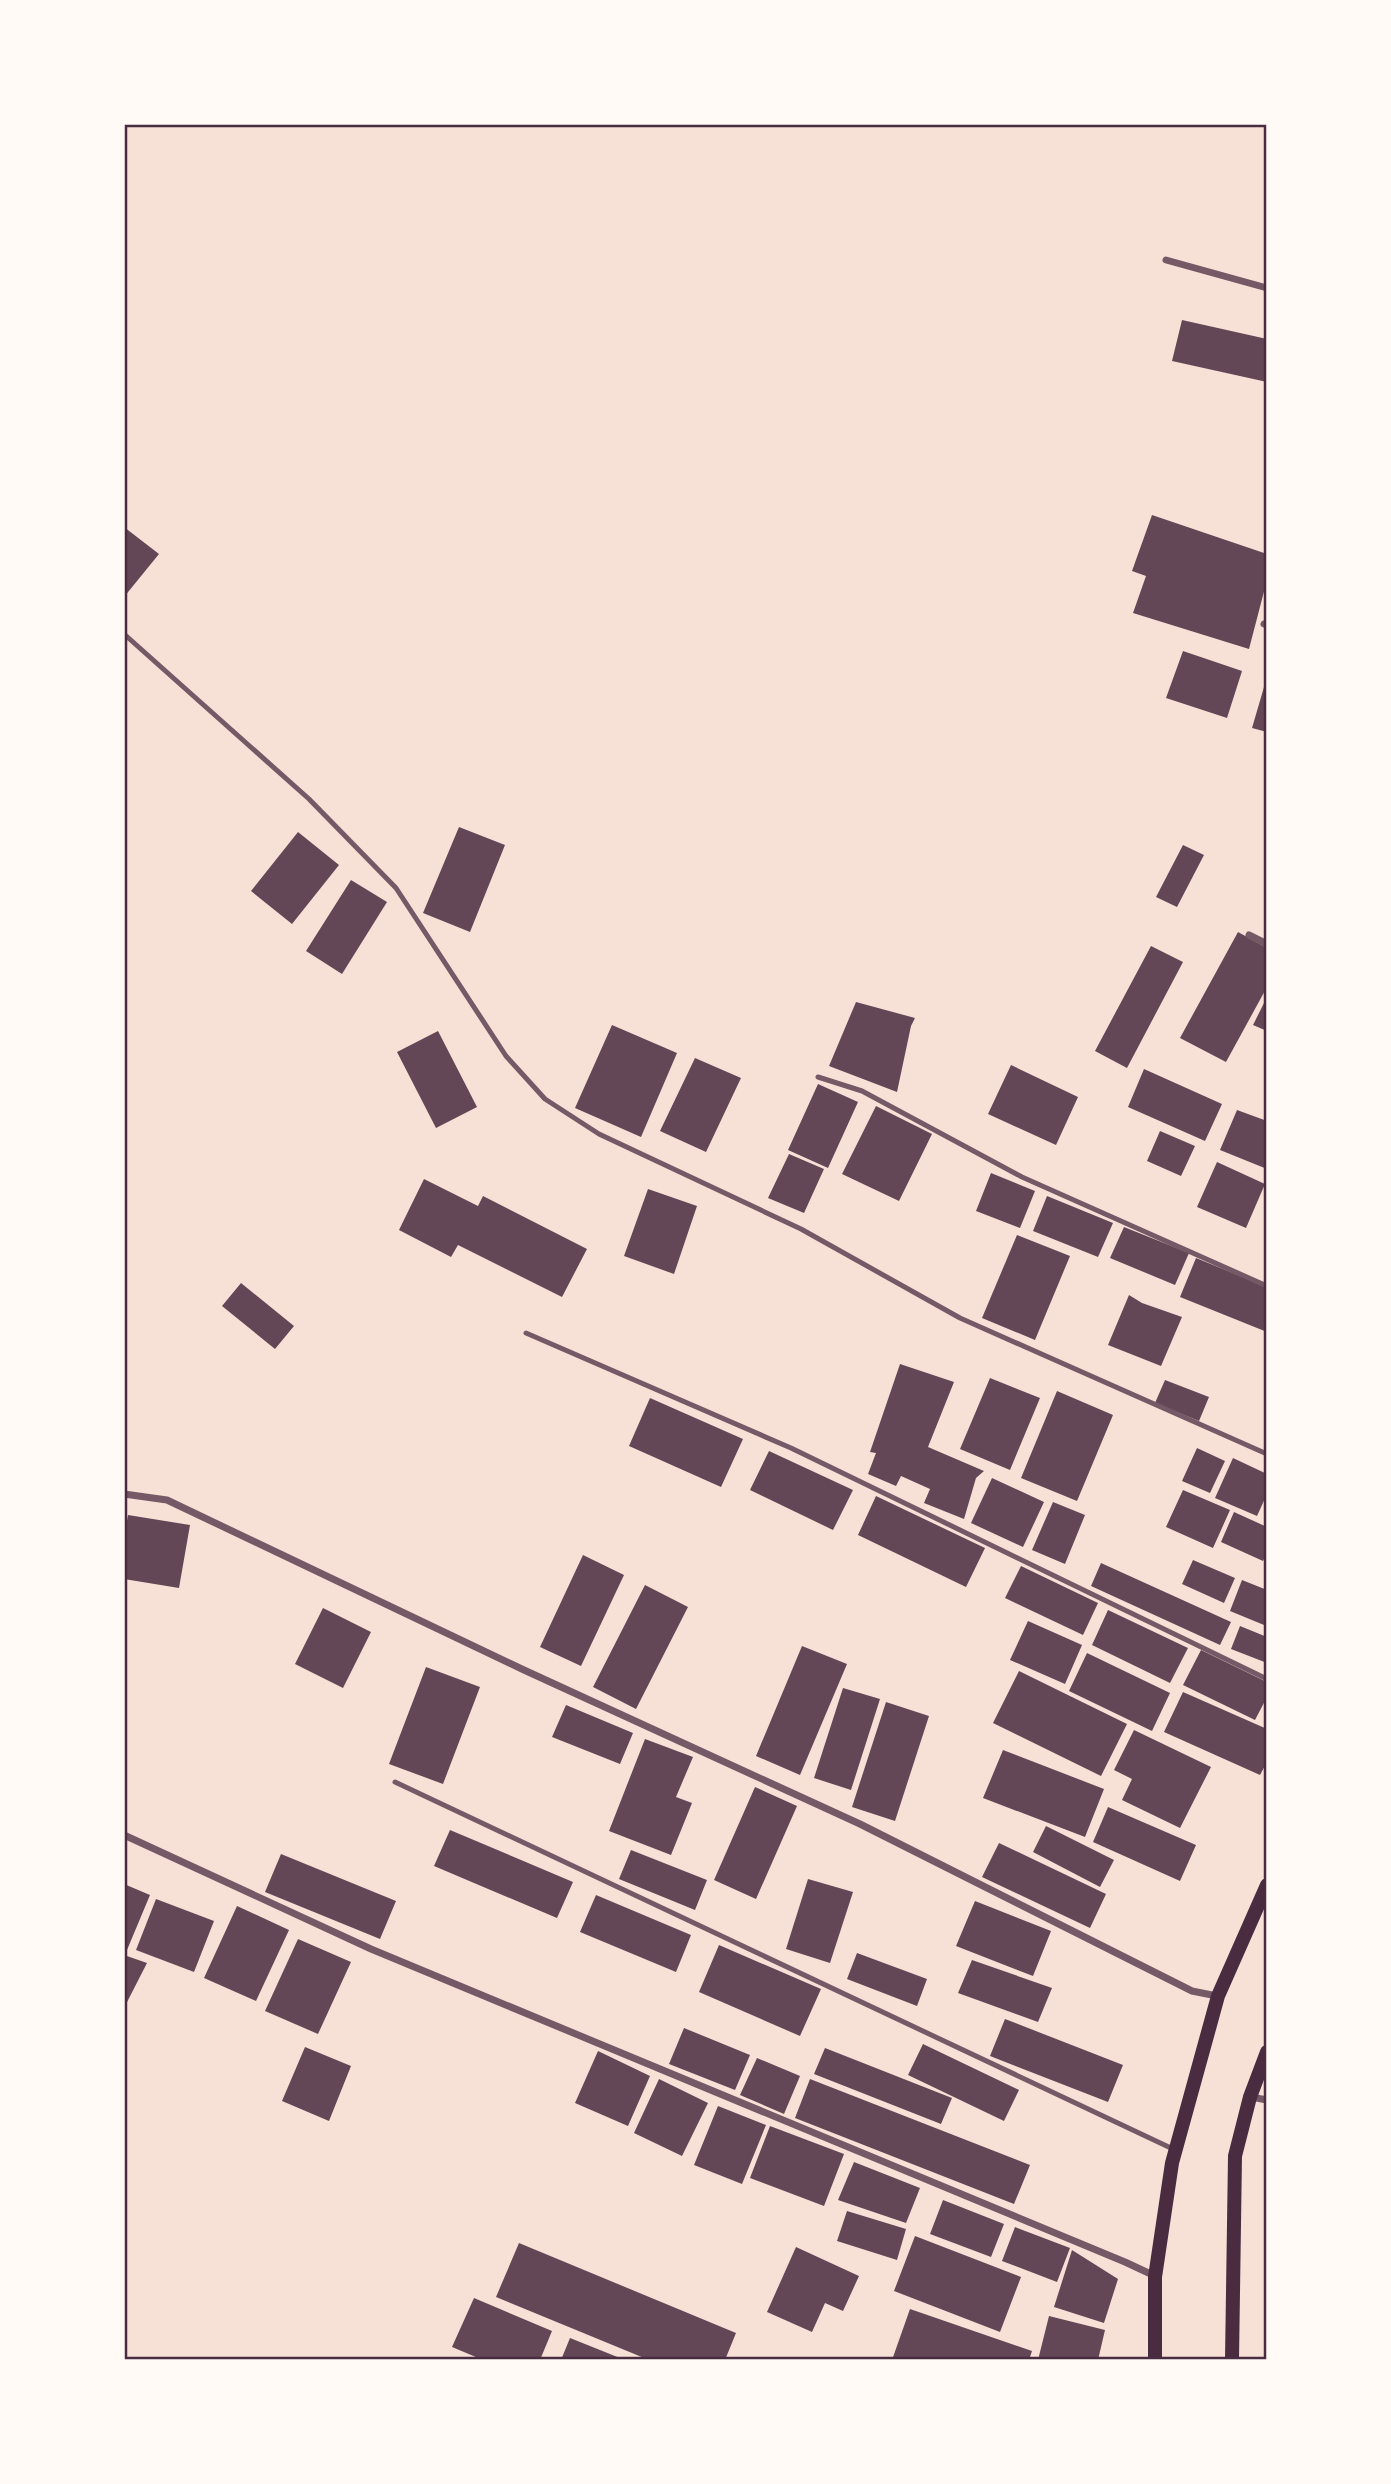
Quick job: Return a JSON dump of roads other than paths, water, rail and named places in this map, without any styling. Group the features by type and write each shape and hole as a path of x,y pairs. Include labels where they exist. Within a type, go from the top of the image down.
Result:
{"main road":[{"path":"1155,2360 1155,2277 1176,2150 1218,1996 1267,1885"},
{"path":"1232,2360 1236,2156 1250,2097 1267,2052"}],"street":[{"path":"1166,260 1267,288"},
{"path":"1249,935 1267,944"},
{"path":"124,1494 167,1500 524,1670 860,1824 1192,1991 1218,1996"},
{"path":"124,1835 371,1949 1125,2262 1155,2277"},
{"path":"1250,2097 1267,2099"}],"lane":[{"path":"124,634 309,799 396,888 506,1056 545,1099 599,1134 801,1229 960,1318 1267,1454"},
{"path":"818,1077 862,1091 1022,1177 1267,1286"},
{"path":"526,1333 791,1448 1267,1679"},
{"path":"395,1782 1176,2150"}]}
